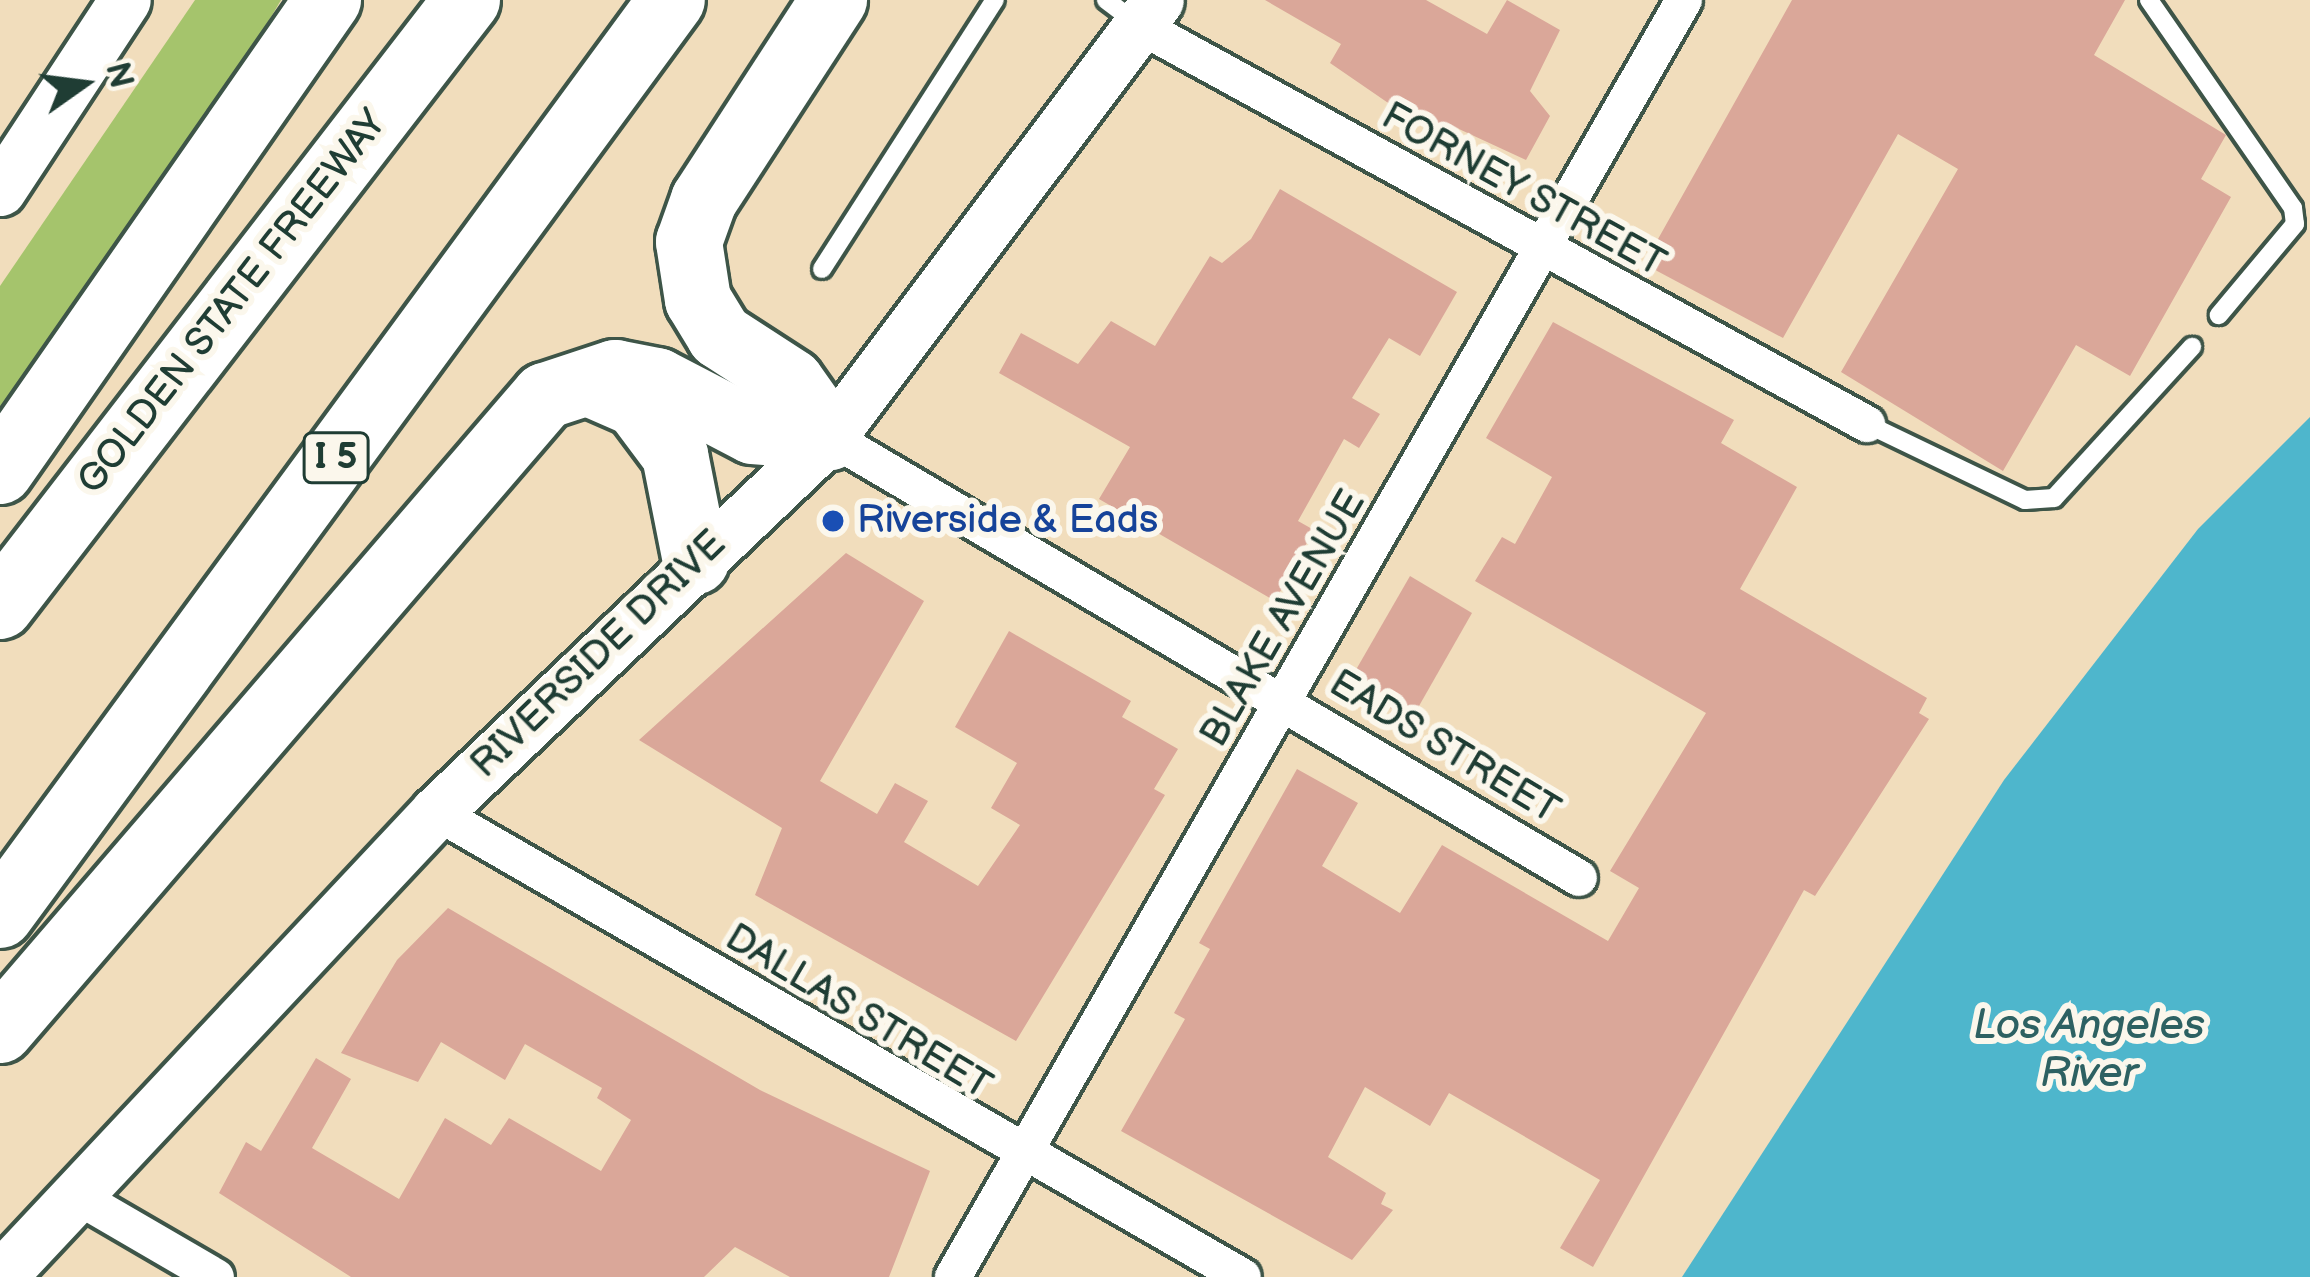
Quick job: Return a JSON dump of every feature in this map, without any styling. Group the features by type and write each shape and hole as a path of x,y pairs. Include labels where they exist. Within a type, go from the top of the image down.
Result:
{"highway":[{"path":"0,471 328,0"},
{"name":"GOLDEN STATE FREEWAY","path":"0,607 467,0"},
{"name":"I 5","path":"0,915 672,0"},
{"path":"830,437 791,382 720,337 698,300 689,242 704,200 834,0"},
{"path":"0,1030 515,422 581,380 657,381 753,430 830,437"},
{"path":"581,380 658,426 684,484 696,561"}],"main road":[{"path":"0,190 125,0"},
{"name":"RIVERSIDE DRIVE","path":"0,1277 436,812 830,437 1134,9"}],"street":[{"name":"BLAKE AVENUE","path":"953,1277 1684,0"},
{"name":"FORNEY STREET","path":"1134,9 1541,251 1868,424"},
{"name":"EADS STREET","path":"830,437 1579,878"},
{"name":"DALLAS STREET","path":"436,812 1022,1158 1243,1277"},
{"path":"75,1195 216,1277"}],"lane":[{"path":"822,269 995,0"},
{"path":"2149,0 2293,208 2296,224 2219,315"},
{"path":"1868,424 2024,500 2054,498 2192,347"}],"green space":[{"path":"195,0 281,0 174,182 0,429 0,286"}],"water":[{"name":"Los Angeles River","path":"2310,417 2310,1277 1682,1277 2004,780 2198,529"}],"building":[{"path":"1265,0 1426,0 1487,34 1507,0 1560,30 1530,91 1550,116 1526,160 1446,123 1429,131 1330,63 1341,44"},
{"path":"1792,0 2125,0 2094,55 2226,135 2201,179 2231,197 2130,376 2076,345 2003,471 1841,372 1958,169 1898,134 1783,338 1644,264"},
{"path":"1280,189 1457,292 1420,356 1389,338 1352,398 1380,414 1359,448 1344,439 1298,521 1314,530 1275,601 1099,499 1130,447 999,373 1021,333 1078,364 1111,321 1155,346 1210,256 1222,263 1251,239"},
{"path":"1553,322 1734,420 1721,443 1797,487 1740,589 1927,698 1919,713 1929,719 1815,896 1804,890 1593,1267 1560,1248 1600,1180 1449,1093 1430,1126 1365,1087 1328,1157 1386,1193 1381,1204 1393,1210 1352,1260 1121,1131 1185,1019 1174,1013 1210,949 1199,943 1297,769 1358,803 1322,866 1400,913 1442,845 1608,941 1639,888 1610,871 1706,713 1475,581 1502,537 1515,544 1552,477 1486,438"},
{"path":"846,553 924,601 820,781 877,814 895,783 928,801 904,842 978,886 1020,825 991,808 1017,763 955,727 1009,631 1131,701 1122,717 1178,749 1154,789 1165,795 1016,1041 755,895 782,828 639,740"},
{"path":"1410,576 1472,613 1411,720 1362,692 1357,668"},
{"path":"448,908 760,1090 930,1171 889,1277 790,1277 735,1247 704,1277 351,1277 219,1193 246,1142 261,1151 316,1058 351,1079 312,1148 399,1199 445,1118 491,1145 509,1118 601,1171 631,1120 597,1098 602,1088 525,1044 505,1080 441,1042 418,1082 341,1053 397,960"}],"place":[{"name":"Riverside & Eads","path":"833,521"}]}
